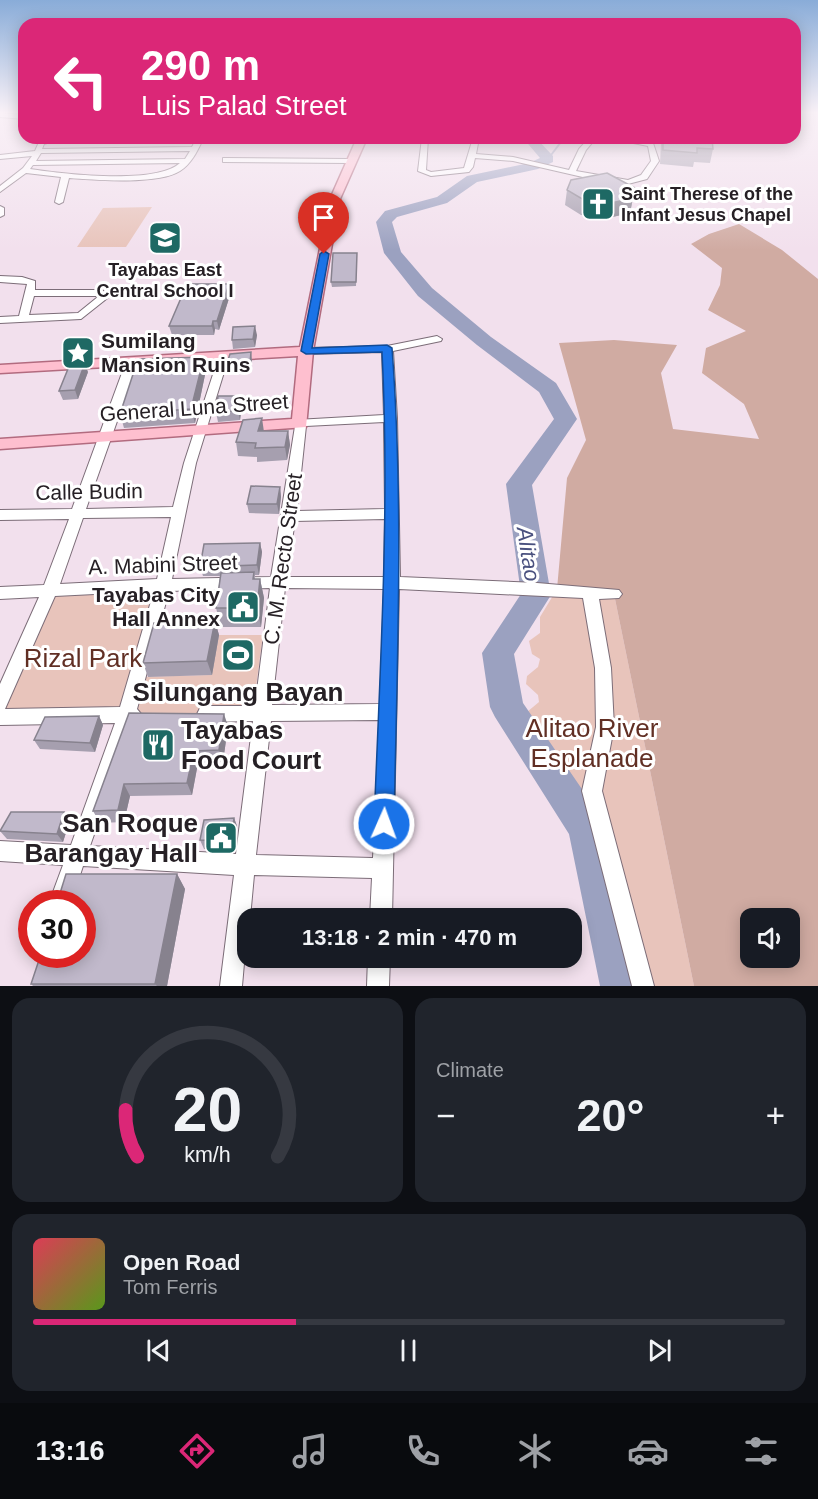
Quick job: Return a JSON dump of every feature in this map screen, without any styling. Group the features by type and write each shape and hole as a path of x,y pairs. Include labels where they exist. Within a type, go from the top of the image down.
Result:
{"main road":[{"name":"C. M. Recto Street","path":"300,423 306,351 335,199 352,158"},
{"path":"0,369 306,351"},
{"name":"General Luna Street","path":"0,444 300,423"}],"street":[{"path":"0,190 27,171 35,158"},
{"path":"27,171 65,177 156,175 177,170 188,158"},
{"path":"423,158 422,171 431,174 466,170 473,158"},
{"path":"491,158 526,162 628,182 644,177 655,161 654,158"},
{"path":"572,172 579,158"},
{"path":"226,160 351,161"},
{"path":"33,163 186,161"},
{"path":"59,202 65,177"},
{"path":"0,208 0,215"},
{"path":"0,279 32,283 23,319"},
{"path":"0,320 85,315 105,296 102,293 28,293"},
{"path":"306,351 387,348 437,339"},
{"path":"381,908 391,582 391,418 387,348"},
{"path":"64,890 127,715 163,585 200,429 224,356"},
{"path":"0,703 50,590 132,362"},
{"name":"General Luna Street","path":"300,423 391,418"},
{"name":"C. M. Recto Street","path":"231,986 278,582 289,516 300,423"},
{"name":"Calle Budin","path":"0,515 179,512"},
{"path":"289,516 390,514"},
{"name":"A. Mabini Street","path":"0,593 163,585 391,582 508,585 614,594"},
{"path":"590,592 603,668 605,728 592,791 643,986"},
{"path":"193,714 387,712"},
{"path":"0,717 149,715"},
{"path":"0,851 245,865 382,868"},
{"path":"370,986 378,986 379,968"}],"green space":[{"path":"152,207 126,247 77,247 103,208"},
{"name":"Rizal Park","path":"163,585 138,677 211,675 219,635 263,635 253,709 204,714 0,717 50,590"},
{"name":"Alitao River Esplanade","path":"557,589 614,594 694,986 621,986 618,963 586,827 544,763 538,733 527,720 527,712 539,702 538,695 526,684 527,676 538,667 540,659 532,654 529,641 540,633 540,617"}],"shaded area":[{"path":"739,224 782,250 818,279 818,986 694,986 614,594 557,589 567,478 586,440 559,343 614,340 677,345 661,373 673,429 759,439 744,404 702,373 706,348 746,331 708,310 720,285 722,268 691,244 709,234"}],"building":[{"path":"607,173 635,188 633,198 611,203 584,200 567,190 571,180"},
{"path":"333,253 357,253 356,282 331,282"},
{"path":"187,284 229,284 217,321 213,321 212,326 169,326"},
{"path":"255,326 253,339 232,340 233,327"},
{"path":"251,352 250,363 227,363 230,354"},
{"path":"204,357 191,409 120,414 138,359"},
{"path":"85,363 75,390 59,391 70,364"},
{"path":"218,396 241,396 238,411 216,412"},
{"path":"262,418 258,431 288,431 285,447 255,448 256,443 236,442 243,420"},
{"path":"251,486 280,487 277,504 247,504"},
{"path":"260,543 257,565 200,567 204,544"},
{"path":"254,572 253,579 260,579 257,608 216,608 221,573"},
{"path":"215,621 207,661 143,663 154,623"},
{"path":"129,713 224,714 219,750 194,751 187,783 124,784 118,810 93,811"},
{"path":"99,716 90,743 34,740 45,717"},
{"path":"11,812 64,812 57,834 0,831"},
{"path":"234,818 231,841 200,840 204,820"},
{"path":"66,874 177,874 155,984 31,984 36,968 96,968 96,890 61,890"}],"waterway":[{"name":"Alitao","path":"547,158 533,166 472,179 442,200 391,214 384,222 393,253 425,292 484,341 548,388 566,419 519,484 536,595 498,653 507,707 586,827 618,963 621,986"}],"place":[{"name":"Saint Therese of the Infant Jesus Chapel","path":"598,204"},
{"name":"Tayabas East Central School I","path":"165,238"},
{"name":"Sumilang Mansion Ruins","path":"78,353"},
{"name":"Tayabas City Hall Annex","path":"243,607"},
{"name":"Silungang Bayan","path":"238,655"},
{"name":"Tayabas Food Court","path":"158,745"},
{"name":"San Roque Barangay Hall","path":"221,838"}],"route":[{"path":"324,254 306,351 387,348 391,418 391,582 384,824"}]}
